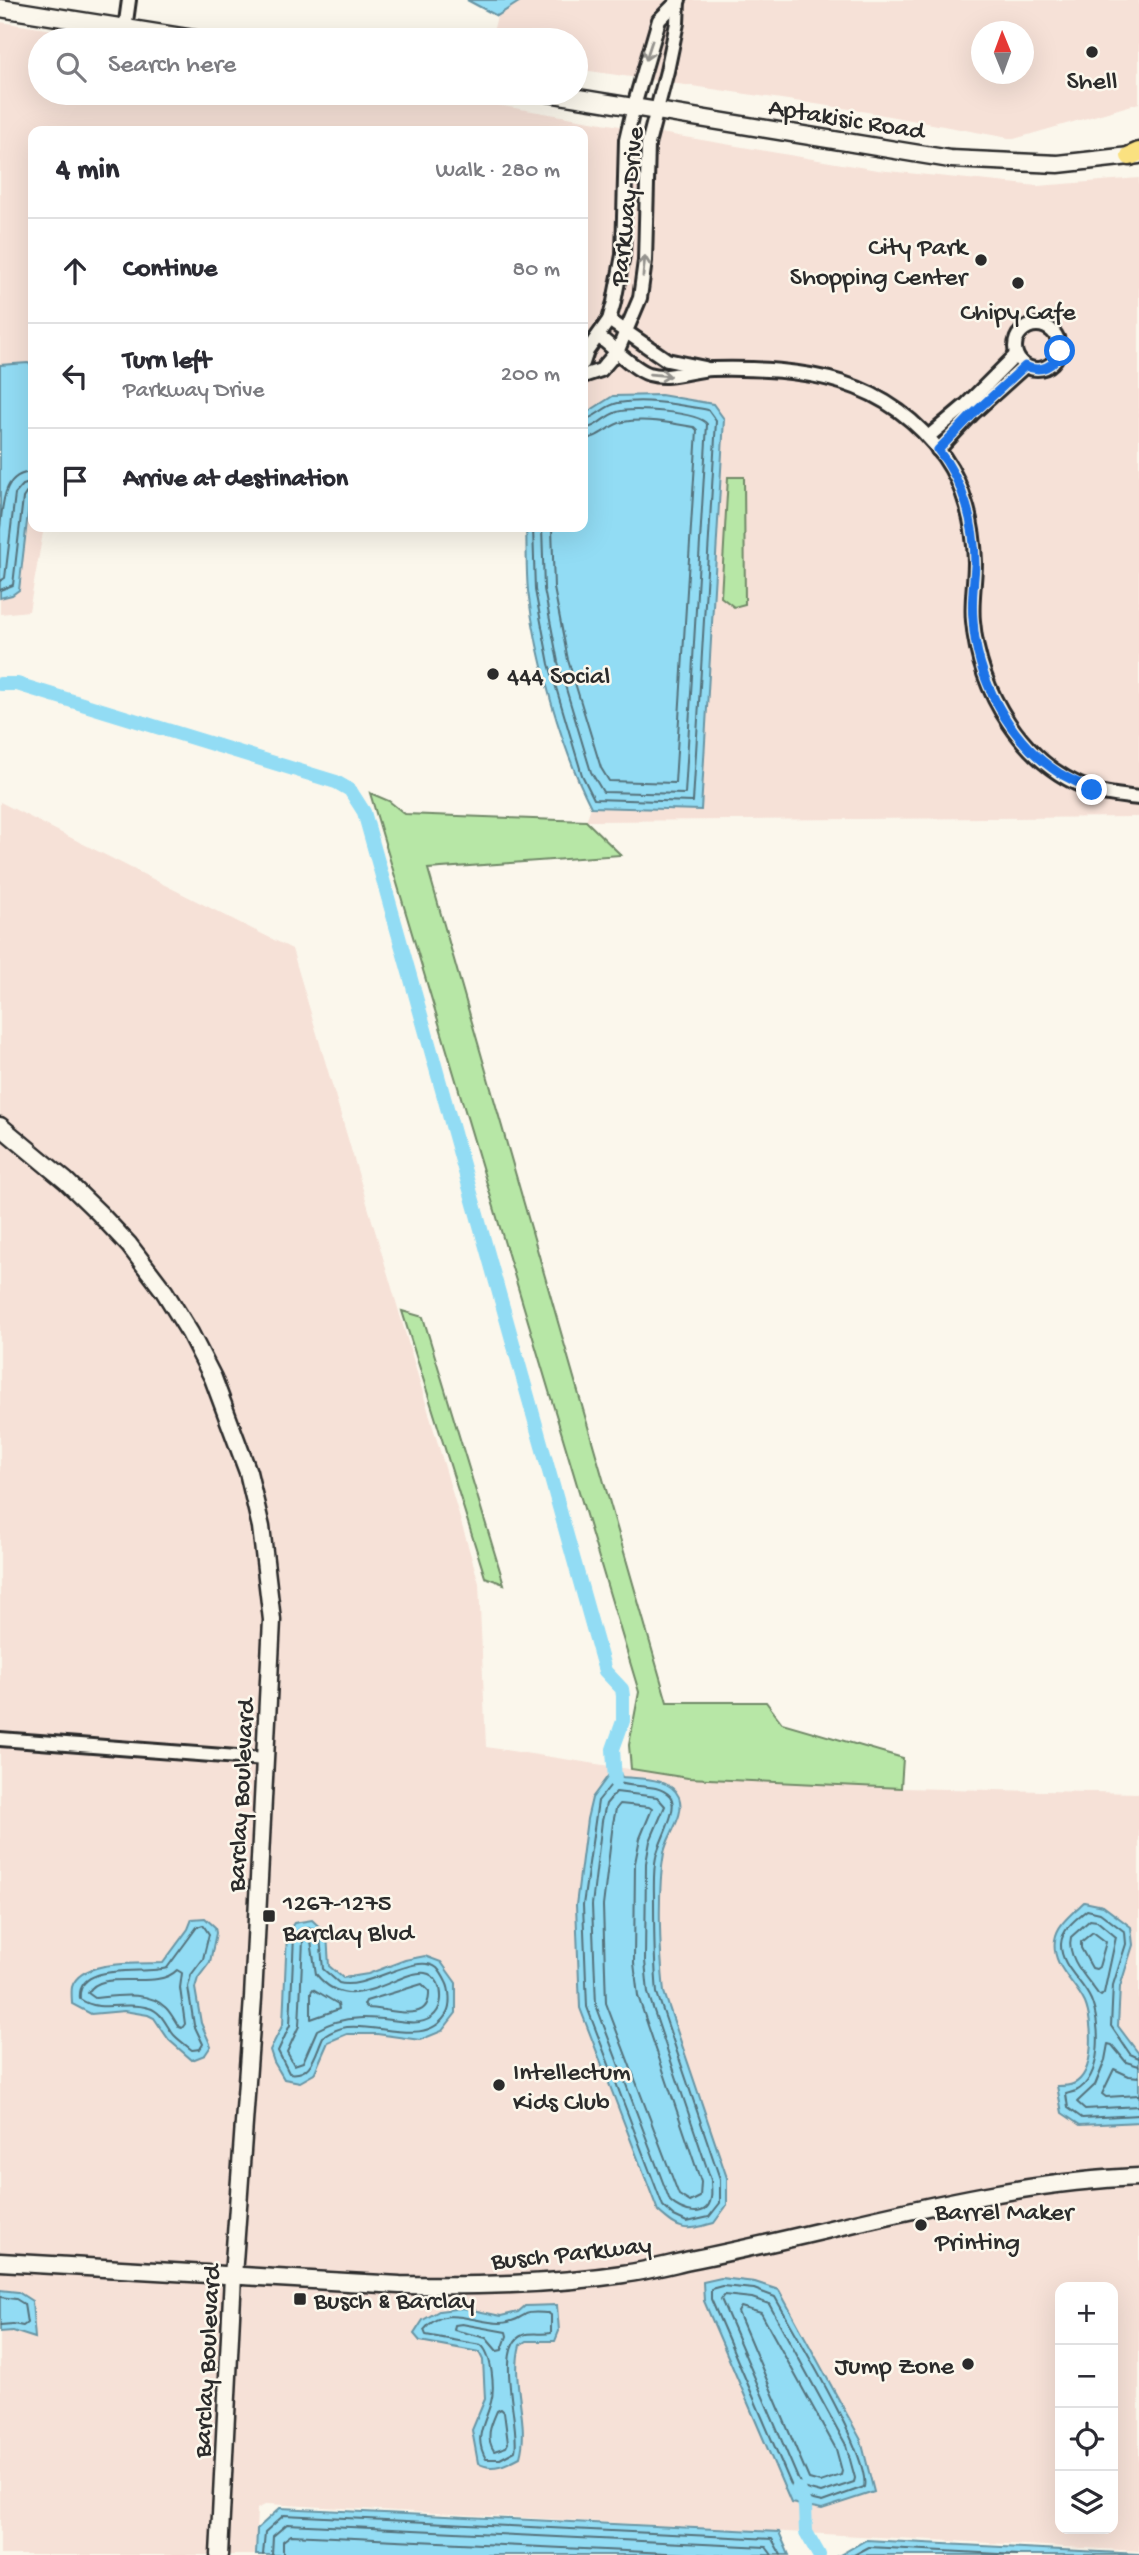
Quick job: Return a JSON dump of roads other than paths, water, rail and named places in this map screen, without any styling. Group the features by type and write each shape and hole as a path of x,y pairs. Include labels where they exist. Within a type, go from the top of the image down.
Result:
{"street":[{"path":"125,28 129,0"},
{"name":"Parkway Drive","path":"588,354 608,320 623,255 626,140 634,106 659,20 679,1"},
{"name":"Parkway Drive","path":"588,374 601,370 618,350 640,298 645,261 649,144 659,110 679,1"},
{"path":"0,8 120,28"},
{"name":"Aptakisic Road","path":"588,99 950,159 1058,163 1136,155"},
{"name":"Parkway Drive","path":"608,320 667,360 709,369 822,377 852,385 892,404 921,428 962,490 972,527 975,563 972,618 978,656 991,693 1011,726 1033,751 1058,772 1092,790 1139,798"},
{"path":"1039,325 1052,330 1057,336 1060,351 1053,364 1039,370 1025,366 1016,355 1016,340 1024,329 1039,325"},
{"name":"Parkway Drive","path":"598,336 648,373 668,376 709,369"},
{"path":"928,437 966,405 1016,355"},
{"path":"938,450 1025,366"},
{"name":"Barclay Boulevard","path":"0,1126 66,1181 129,1245 184,1323 213,1378 248,1472 261,1527 272,1619 253,1998 233,2276 219,2555"},
{"path":"0,1739 265,1759"},
{"name":"Busch Parkway","path":"0,2262 460,2286 543,2282 623,2274 1009,2191 1080,2181 1139,2177"}],"water":[{"path":"467,0 522,0 497,16"},
{"path":"28,363 28,513 19,590 0,598 0,365"},
{"path":"661,395 713,404 724,419 701,810 591,807 560,730 537,645 528,591 526,532 588,532 588,412 613,396"},
{"path":"616,1765 622,1777 662,1782 675,1790 679,1797 680,1811 664,1853 660,1886 664,1992 727,2178 727,2205 714,2223 690,2228 672,2223 658,2211 580,2008 576,1905 587,1819 592,1798"},
{"path":"1084,1902 1103,1906 1131,1927 1133,1945 1120,1987 1118,2026 1139,2054 1139,2122 1080,2125 1062,2113 1057,2086 1071,2085 1086,2070 1091,2034 1085,2003 1060,1966 1055,1940 1062,1924"},
{"path":"205,1918 215,1927 216,1933 210,1962 198,1978 195,1988 201,2023 211,2046 205,2055 192,2060 169,2040 154,2018 148,2015 124,2011 91,2014 72,2004 72,1987 77,1978 86,1972 112,1965 163,1963 188,1929 192,1919"},
{"path":"312,1920 327,1934 329,1966 343,1978 368,1974 405,1960 425,1956 441,1962 456,1983 456,2013 442,2031 420,2040 377,2034 347,2034 328,2042 314,2074 300,2082 284,2079 270,2050 283,2024 287,1933 294,1923"},
{"path":"721,2278 755,2282 779,2290 861,2440 874,2492 822,2509 791,2503 704,2301 703,2282"},
{"path":"0,2290 18,2292 32,2301 35,2338 13,2331 0,2332"},
{"path":"557,2305 559,2331 555,2341 526,2341 520,2345 517,2373 523,2430 520,2457 499,2466 483,2466 478,2463 472,2430 485,2399 483,2360 479,2352 420,2341 414,2334 423,2320 439,2311 463,2308 501,2316 518,2312 525,2306"},
{"path":"280,2508 779,2532 789,2555 256,2555 257,2529"},
{"path":"866,2540 1139,2554 1139,2555 840,2555"}],"waterway":[{"path":"0,684 17,684 336,782 350,790 364,812 605,1671 622,1689 623,1721 613,1749 615,1781"},
{"path":"798,2489 805,2506 806,2532 819,2555"}],"place":[{"name":"Shell","path":"1092,52"},
{"name":"City Park Shopping Center","path":"981,260"},
{"name":"Chipy Cafe","path":"1018,283"},
{"name":"444 Social","path":"493,674"},
{"name":"1267-1275 Barclay Blvd","path":"269,1916"},
{"name":"Intellectum Kids Club","path":"499,2085"},
{"name":"Barrel Maker Printing","path":"921,2225"},
{"name":"Busch & Barclay","path":"300,2299"},
{"name":"Jump Zone","path":"968,2364"}]}
